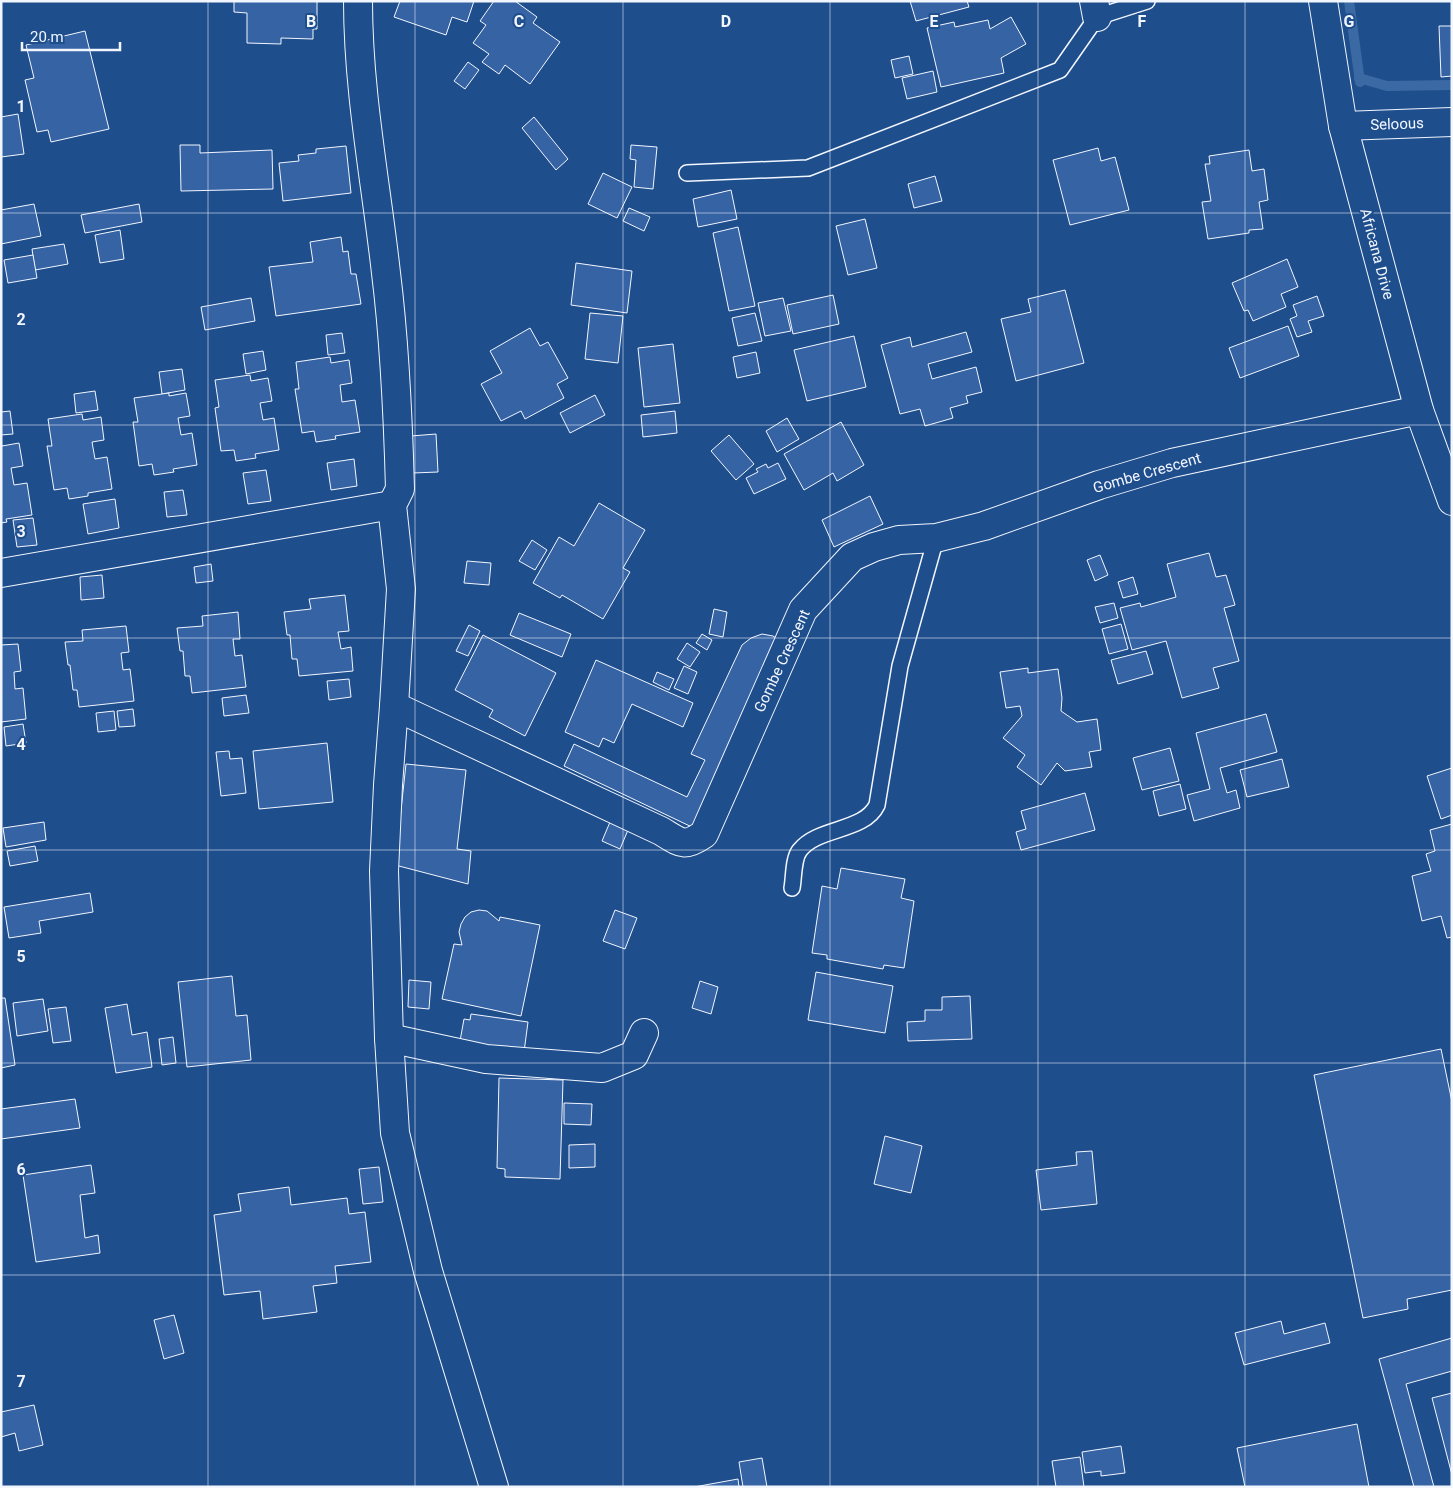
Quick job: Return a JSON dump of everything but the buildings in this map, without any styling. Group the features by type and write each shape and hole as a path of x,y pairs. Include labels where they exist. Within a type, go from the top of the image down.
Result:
{"street":[{"path":"358,1 358,32 365,104 386,275 396,378 400,489 392,505 400,589 384,871 389,1038 395,1133 428,1271 494,1487"},
{"name":"Africana Drive","path":"1323,1 1343,126 1419,410 1452,501"},
{"name":"Seloous","path":"1343,126 1452,122"},
{"name":"Gombe Crescent","path":"394,706 661,831 680,842 692,843 704,834 803,610 852,557 874,547 899,540 936,538 984,526 1099,485 1172,464 1419,410"},
{"path":"1,573 392,505"},
{"path":"389,1038 486,1059 602,1068 634,1055 644,1033"}],"lane":[{"path":"687,173 808,168 1060,70 1096,9 1147,1"},
{"path":"792,888 795,861 800,850 816,838 861,820 874,811 877,805 900,666 936,538"}],"waterway":[{"path":"1349,1 1360,82"},
{"path":"1359,78 1387,86 1452,85"}]}
